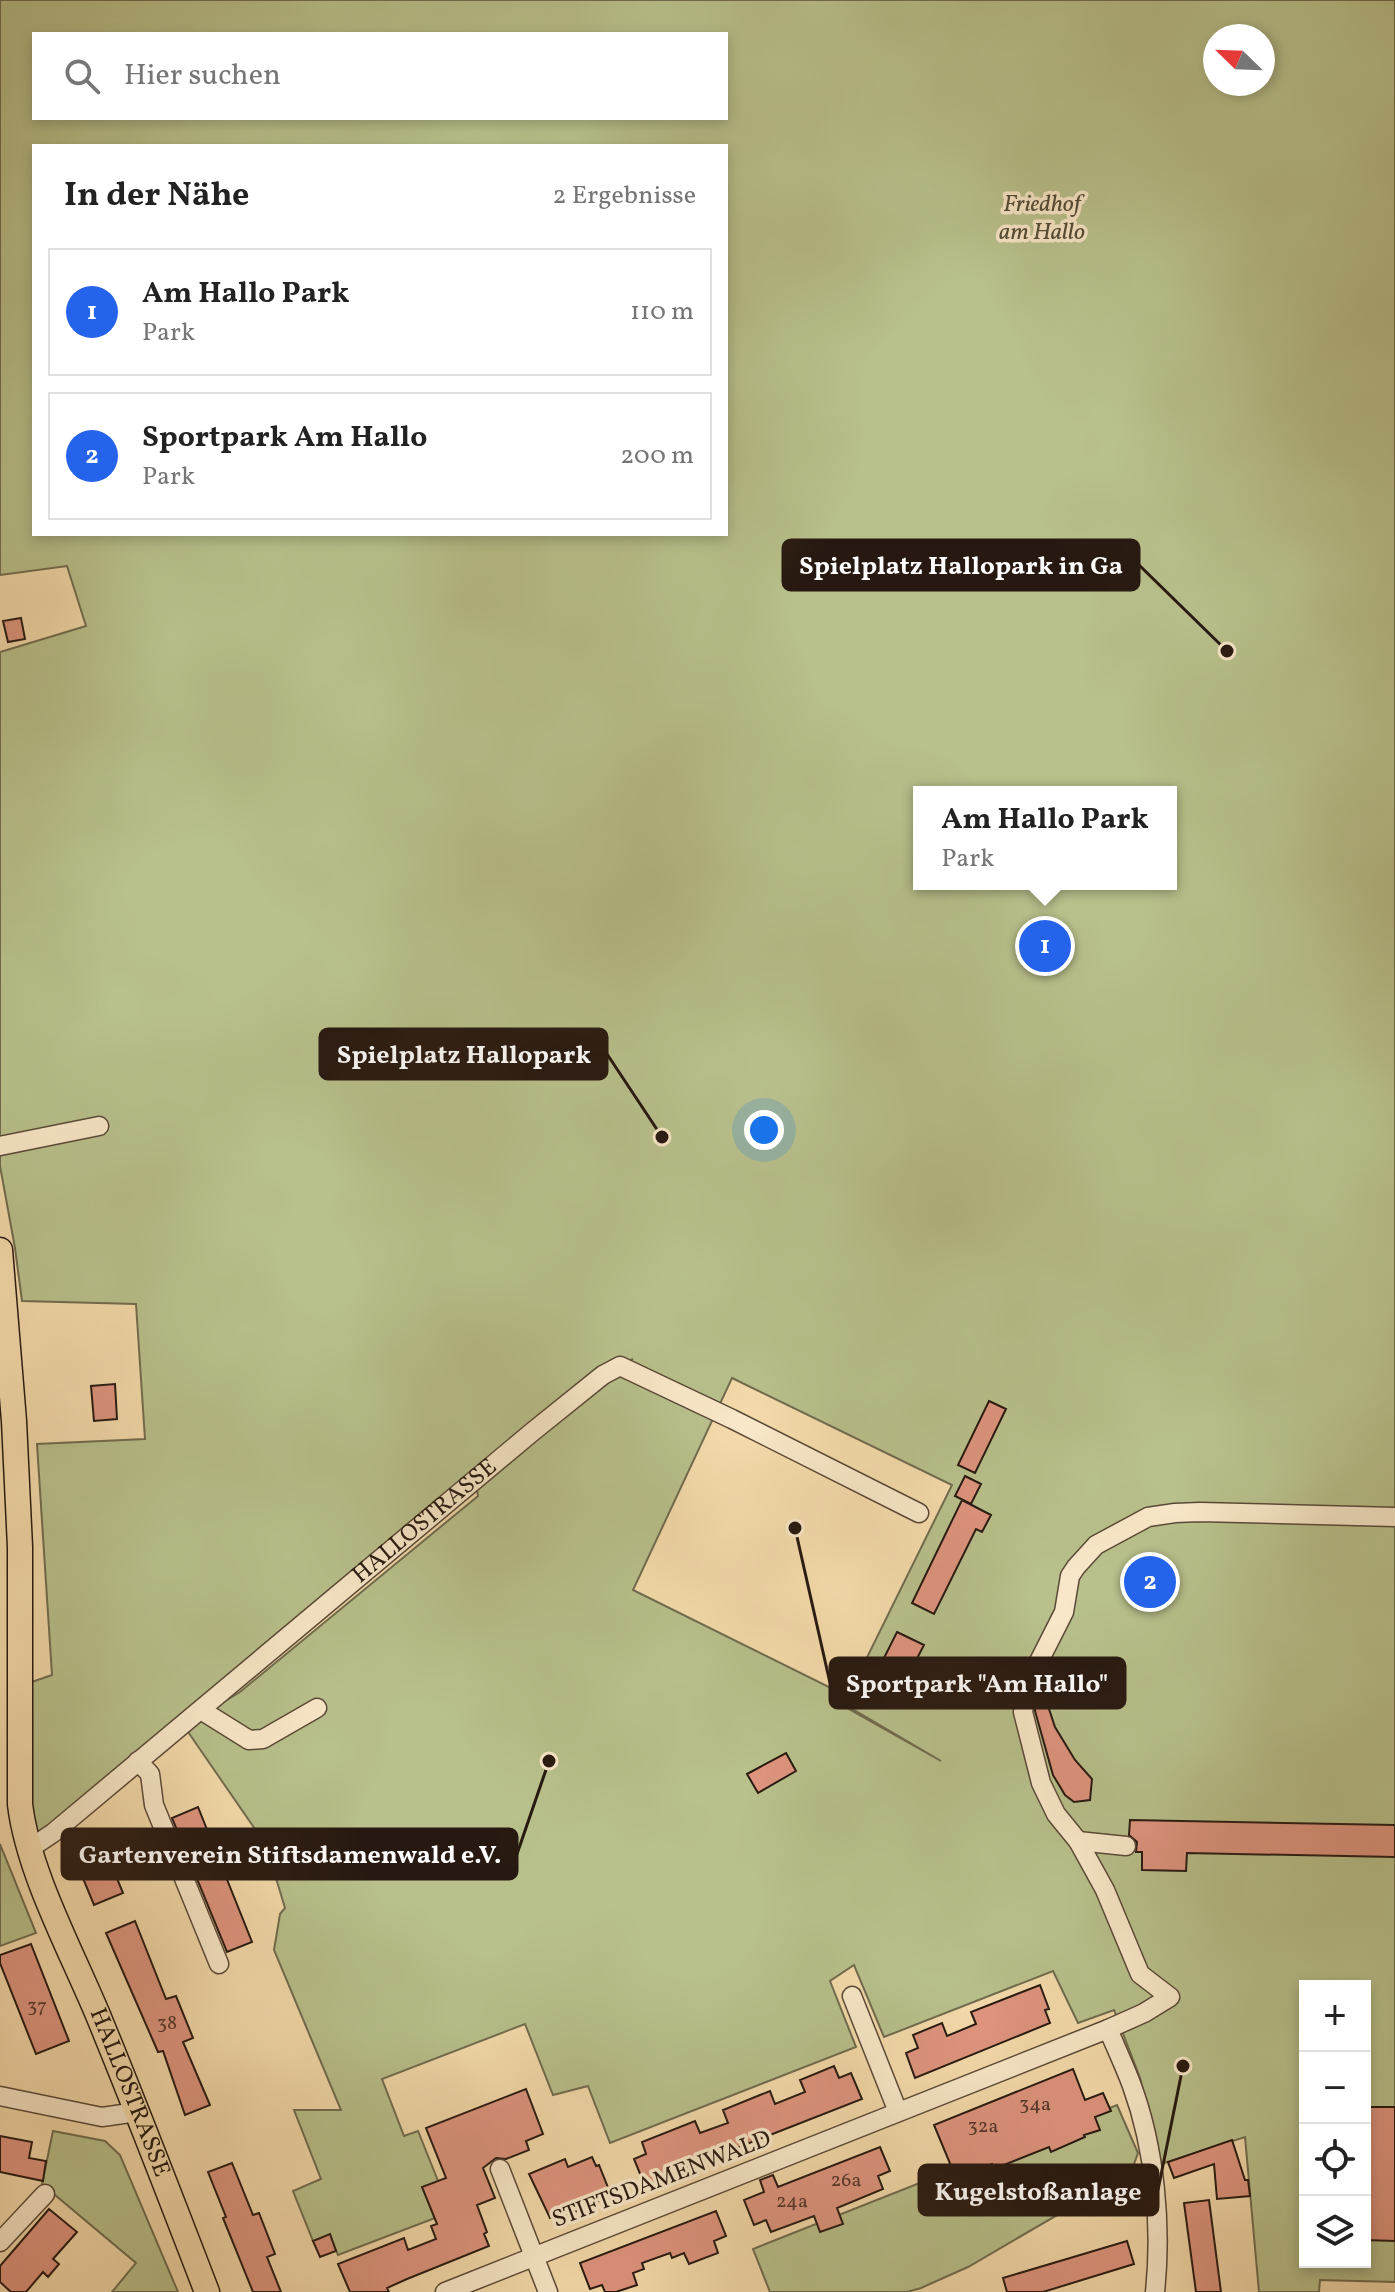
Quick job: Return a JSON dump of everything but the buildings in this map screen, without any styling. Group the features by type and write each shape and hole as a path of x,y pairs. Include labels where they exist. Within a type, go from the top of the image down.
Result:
{"main road":[{"name":"HALLOSTRASSE","path":"0,1250 14,1421 20,1547 20,1804 29,1849 207,2292"}],"street":[{"path":"0,1146 99,1126"},
{"name":"HALLOSTRASSE","path":"29,1849 53,1833 531,1433 603,1375 620,1366 919,1513"},
{"path":"1126,1846 1078,1841 1056,1814 1041,1783 1023,1712 1027,1685 1064,1612 1070,1576 1096,1545 1148,1517 1175,1513 1395,1517"},
{"path":"201,1710 249,1740 263,1739 317,1708"},
{"path":"138,1761 150,1774 154,1805 219,1964"},
{"name":"STIFTSDAMENWALD","path":"445,2292 1108,2029 1170,1997 1140,1974 1105,1890 1078,1841"},
{"path":"852,1996 898,2112"},
{"path":"1108,2029 1133,2087 1150,2155 1159,2255 1155,2292"},
{"path":"0,2096 102,2117 137,2112"},
{"path":"500,2169 548,2292"},
{"path":"0,2242 45,2194"}],"green space":[{"name":"Friedhof am Hallo","path":"0,0 1395,0 1395,2282 1320,2280 1319,2292 1259,2292 1245,2137 1161,2164 1140,2078 1114,2010 1078,2023 1053,1971 884,2037 854,1965 830,1981 856,2047 610,2143 588,2086 553,2095 525,2024 382,2079 404,2136 418,2131 438,2181 435,2218 338,2255 330,2235 313,2241 293,2191 321,2179 294,2110 341,2110 274,1950 280,1914 285,1908 266,1845 186,1729 202,1715 240,1692 478,1496 476,1483 603,1377 633,1359 617,1365 33,1844 26,1684 52,1675 37,1444 145,1439 136,1304 22,1301 0,1166 0,652 86,626 67,566 0,575","holes":["732,1378 952,1485 844,1704 941,1761 840,1704 833,1689 633,1590"]},
{"path":"0,1844 36,1933 0,1946"},
{"path":"1117,2105 1138,2153 1131,2172 968,2267 907,2292 770,2292 753,2249"},
{"path":"53,2131 105,2141 120,2155 178,2292 112,2292 136,2263 42,2184"}],"place":[{"name":"Spielplatz Hallopark in Ga","path":"1227,651"},
{"name":"Am Hallo Park","path":"1045,946"},
{"name":"Spielplatz Hallopark","path":"662,1137"},
{"name":"Sportpark \"Am Hallo\"","path":"795,1528"},
{"name":"Sportpark Am Hallo","path":"1150,1582"},
{"name":"Gartenverein Stiftsdamenwald e.V.","path":"549,1761"},
{"name":"Kugelstoßanlage","path":"1183,2066"}]}
